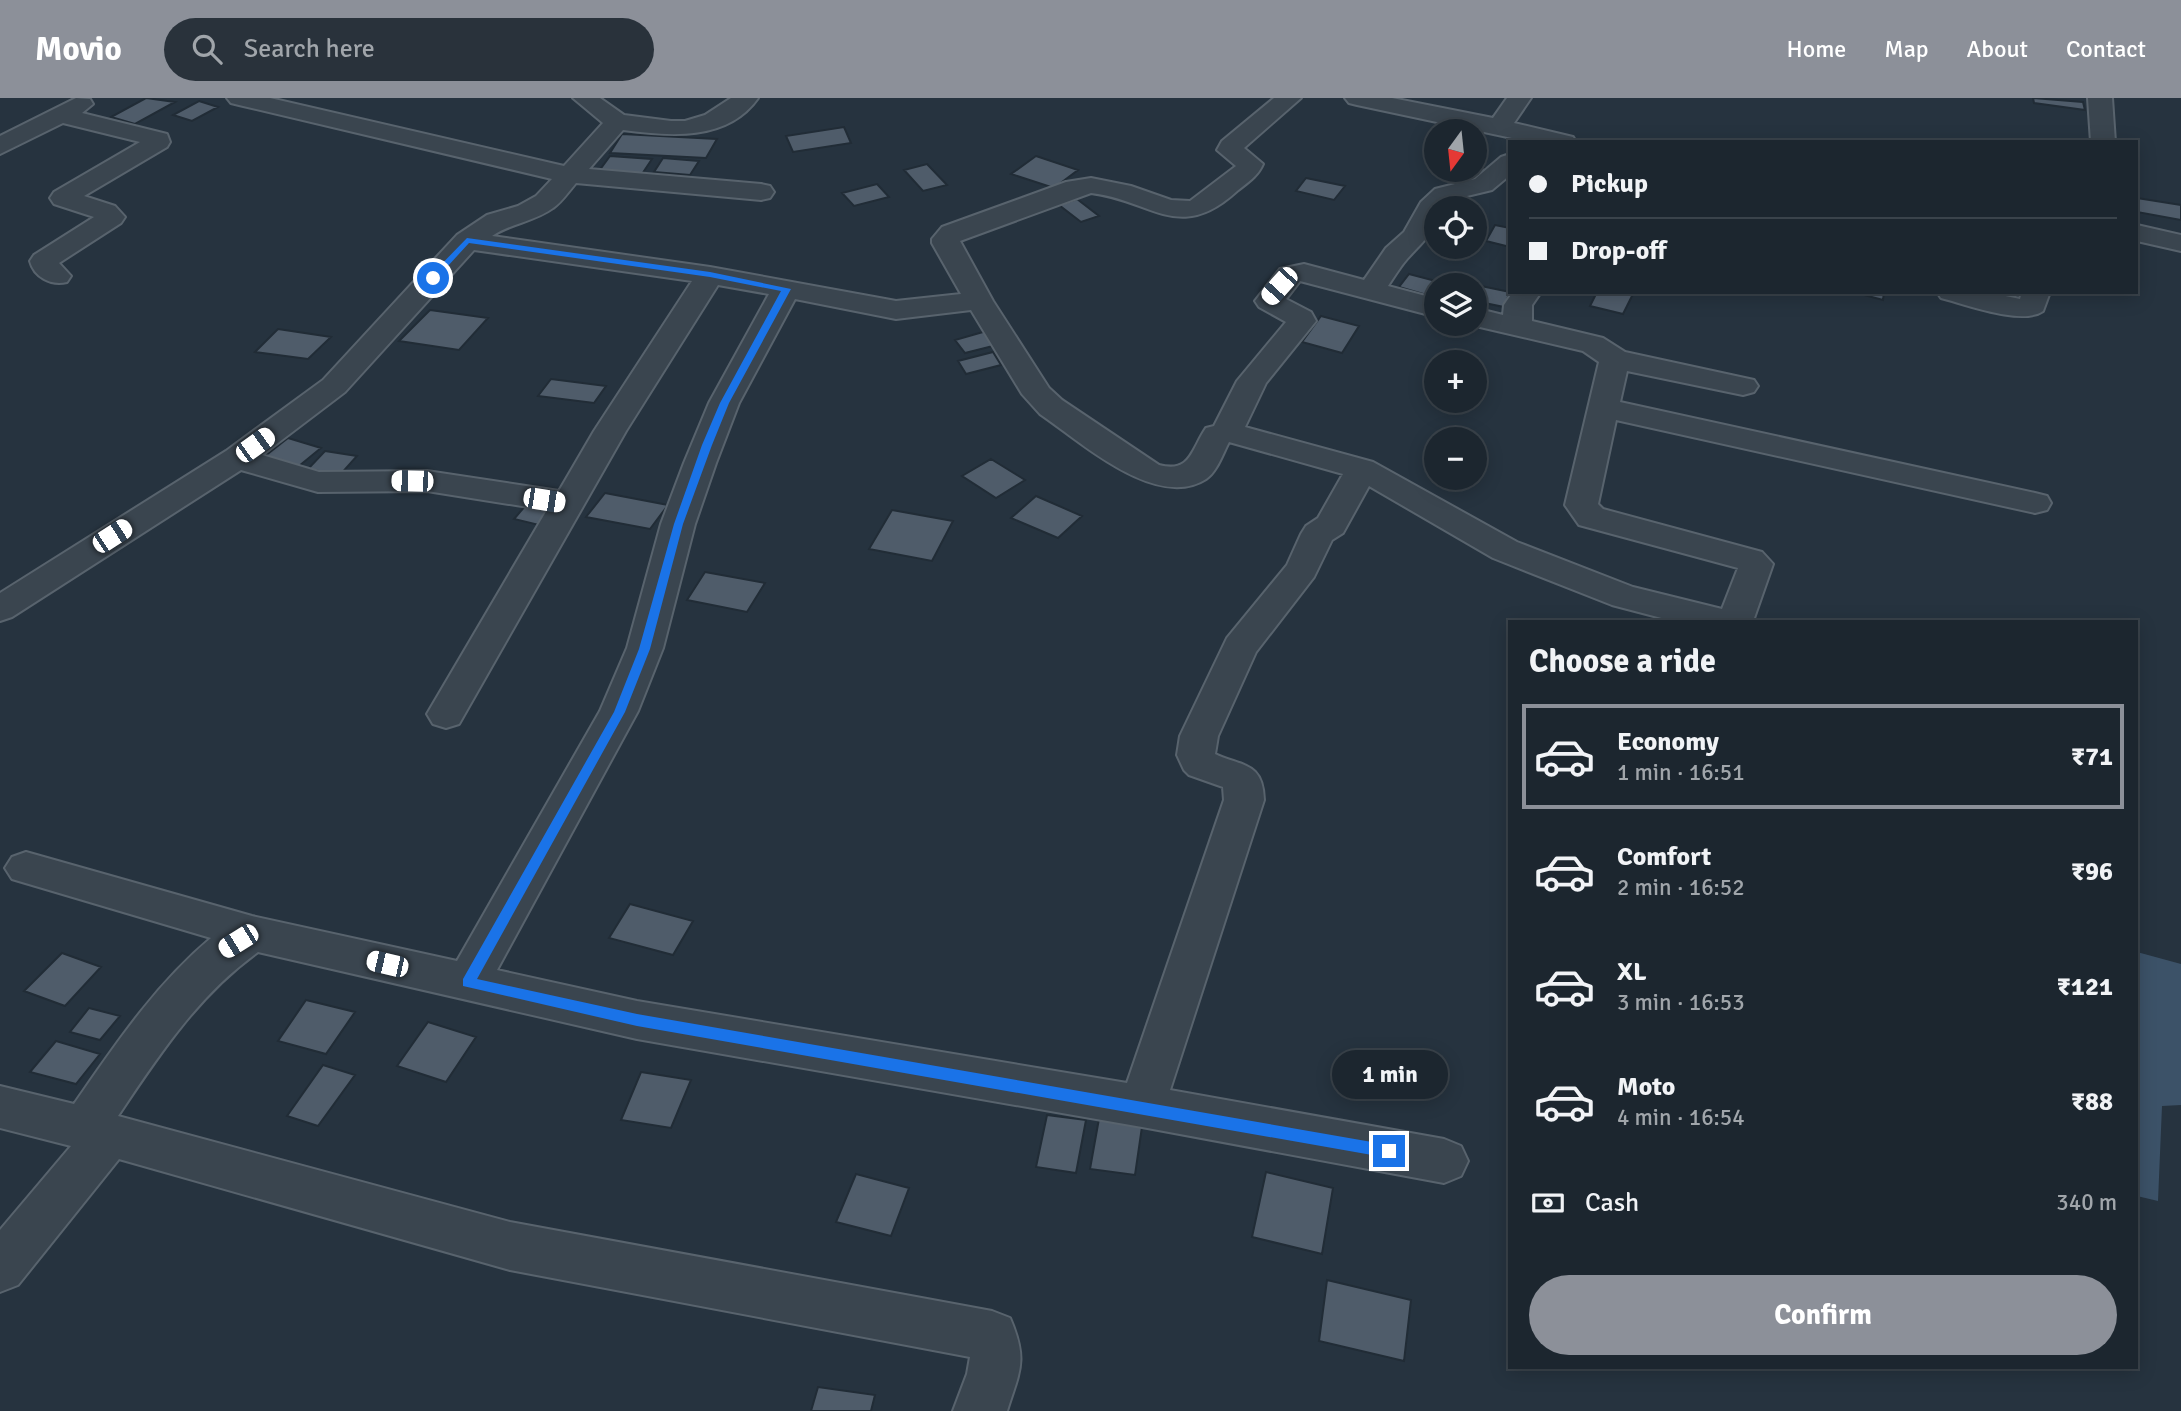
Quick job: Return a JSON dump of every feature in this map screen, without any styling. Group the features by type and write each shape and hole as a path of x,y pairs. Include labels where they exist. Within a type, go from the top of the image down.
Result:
{"street":[{"path":"0,146 82,103 85,100 83,98"},
{"path":"239,98 570,175 761,192"},
{"path":"585,98 617,122 682,129 698,127 725,116 746,98"},
{"path":"1289,98 1231,146 1233,153 1250,164 1248,169 1199,206 1172,208 1093,184 1075,188 952,233 946,239 979,301 1037,394 1051,407 1149,472 1172,478 1193,473 1199,468 1217,435 1227,432 1362,469 1505,550 1624,597 1716,620"},
{"path":"1357,98 1499,127 1536,139"},
{"path":"1499,127 1519,98"},
{"path":"2100,98 2103,140"},
{"path":"57,275 44,261 112,217 63,198 158,142 158,139 59,115"},
{"path":"0,609 237,458 334,386 467,241 496,221 538,208 617,122"},
{"path":"1371,290 1396,254 1415,236 1430,208 1444,195 1456,190 1483,186 1508,164"},
{"path":"2138,233 2181,243"},
{"path":"467,241 710,275 896,310 979,301"},
{"path":"1227,432 1252,381 1302,321 1269,301 1290,275 1304,272 1424,304"},
{"path":"446,714 610,431 710,275"},
{"path":"468,982 619,712 645,649 678,524 700,463 724,403 786,289"},
{"path":"1517,326 1518,305 1526,294"},
{"path":"1960,294 2021,308 2033,305 2036,294"},
{"path":"1487,320 1593,344 1615,359 1743,386"},
{"path":"1615,359 1581,505 1591,517 1750,560 1756,564 1735,620"},
{"path":"1604,408 2035,503"},
{"path":"237,458 318,482 427,481 568,503"},
{"path":"1142,1106 1244,800 1244,784 1237,777 1203,765 1198,760 1196,755 1199,736 1240,647 1297,576 1318,534 1334,522 1362,469"},
{"path":"26,868 252,933 637,1020 1142,1106 1444,1161"},
{"path":"0,1268 97,1133 181,993 200,971 224,950 252,933"},
{"path":"0,1107 510,1246 992,1336 997,1348 997,1360 980,1411"}],"water":[{"path":"2138,952 2181,964 2181,1105 2162,1106 2158,1201 2138,1196"}],"building":[{"path":"146,98 175,102 135,124 111,117"},
{"path":"2033,98 2083,102 2085,110 2034,103"},
{"path":"199,101 218,107 192,121 173,115"},
{"path":"844,127 851,143 793,152 786,136"},
{"path":"622,134 717,139 706,158 610,153"},
{"path":"610,156 652,159 642,174 599,171"},
{"path":"1036,156 1078,170 1054,188 1011,174"},
{"path":"663,158 699,161 690,175 654,172"},
{"path":"927,164 947,185 923,191 904,170"},
{"path":"1306,178 1345,186 1334,200 1296,191"},
{"path":"877,184 889,197 854,206 842,193"},
{"path":"2138,198 2181,205 2181,220 2138,212"},
{"path":"1077,199 1099,216 1081,222 1059,205"},
{"path":"1495,225 1508,228 1508,246 1487,241"},
{"path":"1409,274 1424,278 1424,294 1399,287"},
{"path":"1487,287 1508,292 1504,307 1487,303"},
{"path":"1596,294 1633,294 1623,314 1590,306"},
{"path":"1860,294 1884,294 1883,300"},
{"path":"430,310 488,318 459,350 399,341"},
{"path":"1321,316 1359,326 1342,353 1302,342"},
{"path":"278,329 331,337 308,359 255,352"},
{"path":"990,330 1001,344 965,353 955,340"},
{"path":"993,352 1001,365 966,374 958,361"},
{"path":"551,379 606,386 594,403 538,396"},
{"path":"288,438 321,448 299,466 265,456"},
{"path":"325,451 357,456 340,475 308,469"},
{"path":"991,459 1025,480 996,498 962,476"},
{"path":"605,493 668,505 650,529 586,517"},
{"path":"1036,496 1082,516 1058,538 1011,518"},
{"path":"532,498 561,505 543,526 514,519"},
{"path":"892,510 953,521 932,561 869,549"},
{"path":"705,572 765,583 747,612 687,600"},
{"path":"630,904 693,921 673,955 609,938"},
{"path":"62,953 101,967 65,1006 24,991"},
{"path":"306,1000 355,1012 326,1054 278,1041"},
{"path":"89,1008 120,1016 100,1040 70,1032"},
{"path":"428,1022 476,1037 446,1082 397,1066"},
{"path":"56,1041 100,1054 76,1084 30,1072"},
{"path":"323,1065 355,1075 318,1126 287,1116"},
{"path":"641,1072 691,1080 671,1128 621,1120"},
{"path":"1100,1113 1143,1120 1135,1175 1090,1169"},
{"path":"1047,1115 1086,1120 1076,1173 1036,1167"},
{"path":"1266,1172 1333,1188 1322,1254 1252,1237"},
{"path":"856,1174 909,1188 891,1236 836,1222"},
{"path":"1327,1280 1411,1300 1404,1361 1319,1341"},
{"path":"818,1387 875,1395 871,1411 811,1411"}],"route":[{"path":"433,278 467,241 710,275 786,289 724,403 707,445 678,524 645,649 619,712 468,982 637,1020 1389,1151"}]}
